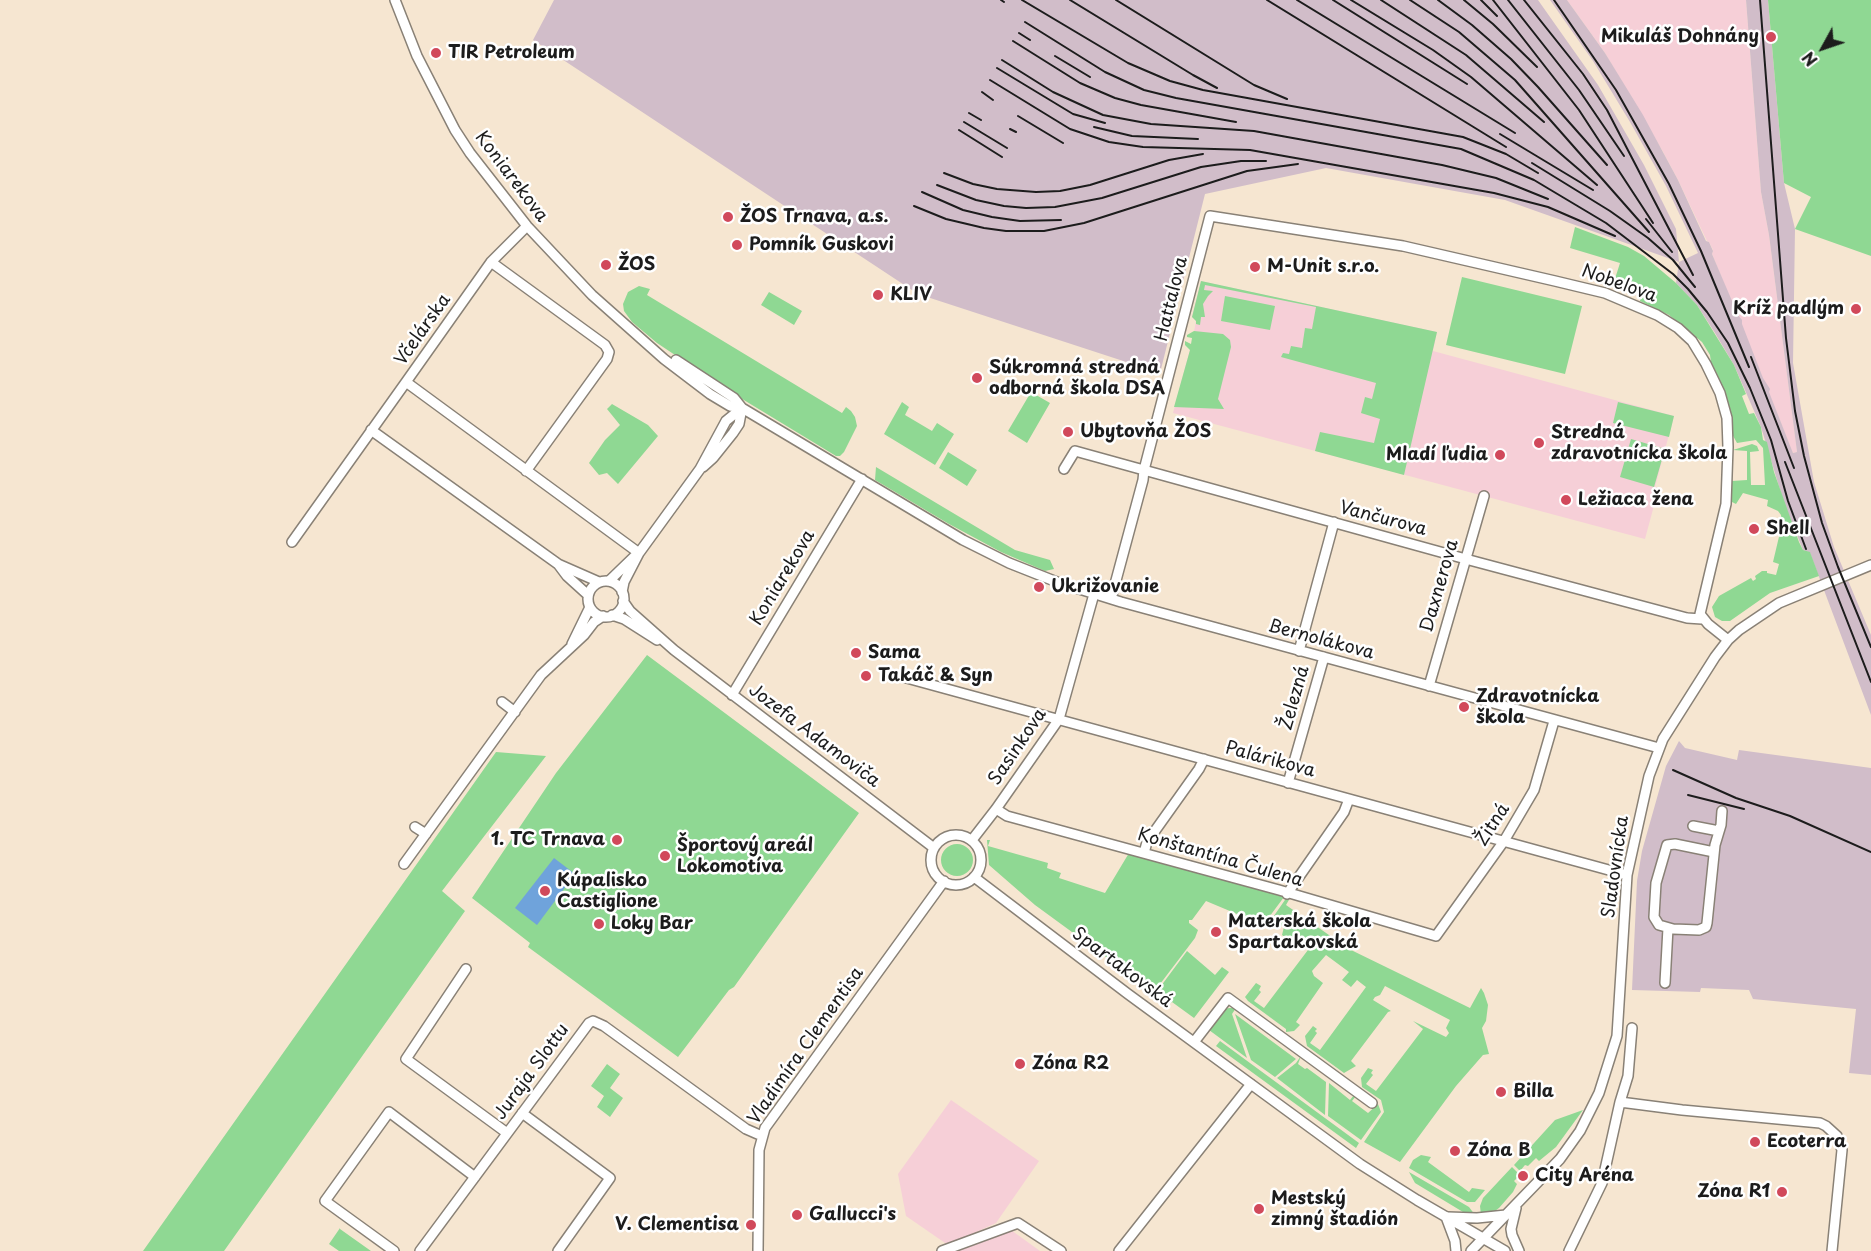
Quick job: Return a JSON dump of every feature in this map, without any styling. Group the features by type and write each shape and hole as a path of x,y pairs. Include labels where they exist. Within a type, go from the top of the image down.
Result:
{"street":[{"name":"Koniarekova","path":"395,0 417,56 455,130 527,226 592,295 664,358 730,406 742,408"},
{"name":"Hattalova","path":"1111,599 1210,216"},
{"name":"Nobelova","path":"1210,216 1403,246 1555,281 1605,293 1657,315 1678,328 1697,348 1713,376 1720,393 1728,427 1726,504 1700,608 1702,619"},
{"name":"Včelárska","path":"527,226 490,262 406,382 639,553"},
{"path":"490,262 605,345 609,352 607,359 526,471"},
{"name":"Koniarekova","path":"646,341 734,399 742,408 758,418 980,549"},
{"path":"292,542 406,382"},
{"path":"720,399 726,414 726,421"},
{"path":"404,864 542,675 584,635 594,622 620,610 624,582 639,553 700,469 726,421 742,408"},
{"path":"739,424 742,408"},
{"path":"700,469 713,458 739,424 745,420 758,418"},
{"path":"371,430 558,564 599,582"},
{"name":"Vančurova","path":"1064,469 1075,451 1687,618 1702,619"},
{"name":"Koniarekova","path":"732,695 862,479"},
{"name":"Daxnerova","path":"1429,686 1464,558 1484,496"},
{"path":"1299,651 1334,522"},
{"name":"Bernolákova","path":"980,549 1034,573 1111,599 1659,748"},
{"path":"609,581 639,553"},
{"path":"558,564 567,576 588,595"},
{"name":"Sladovnícka","path":"1471,1251 1560,1159 1576,1137 1594,1105 1607,1071 1617,1036 1628,875 1646,786 1659,748 1728,640 1750,621 1779,603 1871,565"},
{"path":"608,616 594,613 590,608 588,595 593,586 599,582 609,581 618,586 623,596"},
{"name":"Sasinkova","path":"972,840 1059,719 1094,594"},
{"name":"Jozefa Adamoviča","path":"623,596 630,611 674,650 934,848"},
{"path":"571,646 590,608"},
{"name":"Jozefa Adamoviča","path":"608,616 624,619 674,650"},
{"path":"1702,619 1728,640"},
{"name":"Železná","path":"1288,783 1324,657"},
{"name":"Palárikova","path":"903,677 1628,875"},
{"path":"502,702 515,711"},
{"name":"Žitná","path":"1436,936 1504,841 1534,790 1554,721"},
{"path":"1144,853 1147,842 1204,759"},
{"path":"444,791 452,798"},
{"path":"1287,894 1344,812 1349,799"},
{"name":"Konštantína Čulena","path":"996,809 1007,816 1436,936"},
{"path":"1714,852 1675,844 1667,845 1656,883 1654,917 1659,925 1668,928 1699,930 1706,927 1714,852 1722,810"},
{"path":"415,826 426,834"},
{"path":"1693,826 1719,831"},
{"path":"953,835 964,836 972,840 981,856 979,870 968,882 957,885 944,881 932,865 934,848 944,838 953,835"},
{"name":"Spartakovská","path":"974,877 1360,1164 1505,1251"},
{"name":"Vladimíra Clementisa","path":"758,1251 759,1150 765,1128 944,881"},
{"path":"1665,983 1668,928"},
{"path":"466,969 406,1059 507,1133"},
{"path":"1194,1042 1228,998 1372,1103"},
{"name":"Juraja Slottu","path":"420,1251 585,1026 593,1022 604,1026 746,1129 762,1137"},
{"path":"1569,1251 1602,1183 1628,1076 1632,1028"},
{"path":"1119,1251 1251,1084"},
{"path":"1620,1102 1815,1122 1826,1126 1837,1136 1842,1150 1832,1251"},
{"path":"394,1251 326,1201 389,1112 475,1177"},
{"path":"522,1113 610,1178 558,1251"},
{"path":"1516,1205 1511,1228 1519,1251"},
{"path":"1456,1251 1455,1241 1446,1217 1477,1218 1507,1215"},
{"path":"942,1251 1018,1223 1061,1251"}],"shaded area":[{"path":"554,0 1538,0 1598,85 1644,165 1676,229 1679,262 1505,200 1326,168 1205,194 1160,373 918,294 533,40"},
{"path":"1550,0 1567,0 1605,53 1643,115 1678,180 1706,241 1709,242 1713,251 1712,254 1742,320 1763,378 1770,389 1769,392 1793,453 1797,452 1769,235 1761,192 1746,0 1768,0 1784,183 1795,229 1793,363 1814,482 1834,547 1871,635 1871,715 1810,553 1803,550 1784,503 1761,427 1734,365 1697,305 1676,283 1679,262 1698,253 1666,186 1593,61"},
{"path":"1567,0 1746,0 1761,192 1769,235 1797,452 1793,453 1712,254 1713,250 1678,180 1605,53"},
{"path":"1201,281 1437,332 1433,351 1674,416 1655,487 1659,487 1645,539 1173,413 1192,342 1196,321 1192,317"},
{"path":"1679,741 1685,748 1737,760 1739,750 1871,768 1871,1075 1849,1073 1856,1009 1753,999 1749,990 1701,988 1700,992 1632,990 1637,881 1642,851 1666,766"},
{"path":"951,1100 1039,1161 996,1223 948,1245 906,1216 898,1174"},
{"path":"1011,1230 1040,1251 955,1251"}],"green space":[{"path":"1768,0 1871,0 1871,256 1795,229 1811,197 1784,183"},
{"path":"1575,227 1628,247 1644,256 1676,283 1697,305 1734,365 1746,394 1742,396 1749,414 1754,413 1761,427 1763,440 1767,442 1774,472 1799,542 1803,550 1810,552 1819,576 1770,593 1730,621 1722,621 1715,617 1712,607 1719,596 1751,578 1753,581 1756,579 1755,576 1762,571 1776,575 1779,564 1773,562 1782,524 1781,515 1767,506 1768,500 1743,493 1736,504 1731,500 1732,481 1747,480 1747,451 1733,450 1752,444 1757,446 1759,451 1750,452 1751,485 1765,485 1763,448 1756,440 1737,443 1732,434 1724,389 1702,342 1669,315 1640,301 1641,295 1613,285 1620,263 1570,248"},
{"path":"1462,277 1582,306 1565,374 1446,345"},
{"path":"1201,281 1437,332 1404,475 1315,451 1320,432 1374,443 1380,419 1361,413 1365,397 1372,399 1376,383 1281,357 1283,353 1289,354 1291,346 1302,348 1305,328 1312,329 1316,307 1205,285 1204,290 1213,291 1203,304 1205,317 1201,317 1200,325 1196,324 1192,317"},
{"path":"639,286 650,289 647,295 842,413 846,407 851,411 857,426 844,452 836,456 729,391 657,343 632,322 624,311 623,304 628,292"},
{"path":"769,292 802,311 794,325 761,305"},
{"path":"1225,296 1275,306 1270,330 1221,321"},
{"path":"1194,331 1223,334 1230,340 1231,347 1218,399 1224,409 1174,407 1190,350 1185,345 1185,341 1191,344 1192,338 1187,337"},
{"path":"1031,392 1050,403 1027,443 1008,431"},
{"path":"902,402 909,407 905,415 932,431 937,423 954,434 935,465 884,434"},
{"path":"1618,402 1674,416 1669,437 1613,423"},
{"path":"612,404 648,425 658,436 618,484 607,473 599,475 589,463 605,440 620,425 607,409"},
{"path":"1631,439 1665,449 1654,487 1620,477"},
{"path":"948,452 977,470 967,486 939,468"},
{"path":"876,467 1015,550 1050,560 1054,569 1045,571 1001,552 949,524 875,480"},
{"name":"Športový areál Lokomotíva","path":"647,655 859,813 734,987 729,990 678,1057 528,947 530,943 472,898 556,773"},
{"path":"496,752 546,756 442,891 465,911 224,1251 143,1251"},
{"path":"987,840 990,840 988,846 1048,863 1047,868 1061,873 1059,878 1105,893 1129,853 1284,897 1261,928 1237,914 1206,901 1192,920 1189,920 1189,923 1198,930 1195,938 1154,992 1035,905 989,865"},
{"path":"957,844 968,849 973,860 968,871 957,876 946,871 941,860 946,849"},
{"path":"1287,897 1290,898 1286,905 1349,949 1470,1008 1481,988 1484,993 1488,1005 1486,1021 1482,1028 1489,1054 1483,1055 1456,1086 1400,1162 1364,1142 1384,1112 1381,1100 1362,1087 1361,1078 1368,1068 1373,1070 1371,1073 1373,1075 1366,1084 1376,1091 1423,1029 1413,1021 1446,1037 1449,1033 1446,1028 1450,1020 1385,986 1380,995 1373,1000 1391,1011 1351,1061 1356,1066 1344,1073 1307,1046 1305,1036 1313,1026 1317,1029 1310,1043 1320,1050 1366,987 1357,980 1351,987 1342,980 1349,972 1326,955 1312,971 1314,976 1323,983 1296,1022 1300,1025 1294,1031 1286,1032 1286,1029 1245,997 1256,983 1261,986 1259,990 1261,992 1254,1001 1264,1008 1311,946 1301,938 1296,945 1282,935 1284,927 1276,922 1273,926 1269,923"},
{"path":"1187,951 1215,975 1222,967 1229,972 1194,1018 1172,1002 1169,1004 1155,994"},
{"path":"1236,1008 1232,1014 1247,1058 1209,1030 1225,1009"},
{"path":"1235,1014 1296,1059 1275,1077 1251,1060"},
{"path":"1220,1041 1359,1143 1356,1148 1216,1046"},
{"path":"1301,1056 1298,1064 1326,1082 1325,1115 1277,1078"},
{"path":"607,1064 620,1074 610,1088 623,1098 610,1117 597,1107 604,1096 591,1086"},
{"path":"1329,1083 1350,1100 1354,1095 1356,1096 1352,1101 1368,1113 1378,1104 1381,1112 1361,1140 1328,1116"},
{"path":"1583,1110 1556,1147 1539,1161 1536,1158 1520,1171 1514,1165 1555,1120"},
{"path":"1421,1155 1431,1157 1428,1162 1469,1192 1472,1188 1485,1190 1475,1202 1467,1202 1409,1168 1413,1160"},
{"path":"1512,1167 1520,1175 1514,1181 1517,1184 1513,1192 1499,1208 1492,1213 1481,1215 1480,1206 1483,1198"},
{"path":"1409,1172 1469,1207 1475,1215 1463,1212 1415,1183"},
{"path":"340,1228 371,1251 339,1251 329,1244"}],"water":[{"name":"Kúpalisko Castiglione","path":"554,858 575,874 537,925 515,908"}],"railway":[{"path":"1022,0 1128,63 1170,81 1203,90 1463,137 1506,154 1538,173"},
{"path":"1070,0 1217,88"},
{"path":"1116,0 1254,85 1287,99"},
{"path":"1267,0 1506,147"},
{"path":"1297,0 1515,133"},
{"path":"1333,0 1467,84"},
{"path":"1351,0 1433,50 1471,77 1597,185"},
{"path":"1381,0 1466,55 1544,122"},
{"path":"1410,0 1459,32 1515,80 1649,232"},
{"path":"1438,0 1472,25 1511,59 1607,165"},
{"path":"1464,0 1493,24 1537,67"},
{"path":"1481,0 1497,16"},
{"path":"1493,0 1579,110 1653,223"},
{"path":"1508,0 1579,90 1624,156"},
{"path":"1524,0 1583,74 1607,110 1693,275"},
{"path":"1554,0 1616,90 1669,184 1701,251 1749,367"},
{"path":"1760,0 1786,338 1795,411 1822,523 1871,647"},
{"path":"1025,22 1105,72 1144,90 1176,98 1461,149 1534,180 1606,223 1673,274 1707,312 1728,343 1750,388 1771,440 1788,501 1806,549"},
{"path":"1019,33 1030,40"},
{"path":"1013,41 1080,83 1115,98 1141,105 1236,122"},
{"path":"1055,56 1090,77"},
{"path":"1002,60 1053,92 1103,115 1151,124 1254,131 1442,165 1496,178 1548,199"},
{"path":"997,68 1073,114 1105,123"},
{"path":"990,80 1070,129 1109,142 1143,147 1250,150 1494,193 1548,207 1615,236"},
{"path":"982,92 993,100"},
{"path":"969,113 981,120"},
{"path":"1018,116 1063,143"},
{"path":"964,122 1007,148"},
{"path":"1094,127 1132,136 1198,139"},
{"path":"1010,129 1016,132"},
{"path":"959,130 1002,157"},
{"path":"1500,134 1593,190"},
{"path":"944,173 973,184 997,189 1060,191 1090,185 1169,160 1203,154"},
{"path":"937,185 976,200 1004,206 1055,207 1102,198 1201,167 1241,161 1266,161"},
{"path":"1532,163 1610,211 1648,238 1673,260 1695,287"},
{"path":"914,206 946,219 984,228 1006,231 1044,231 1084,223 1247,171 1298,164"},
{"path":"922,192 963,210 992,217 1020,221 1061,220"},
{"path":"1646,219 1672,252"},
{"path":"1751,357 1794,468"},
{"path":"1785,462 1871,682"},
{"path":"1673,770 1736,798 1790,816 1871,852"},
{"path":"1688,795 1744,809"}],"place":[{"name":"Mikuláš Dohnány","path":"1771,37"},
{"name":"TIR Petroleum","path":"436,53"},
{"name":"ŽOS Trnava, a.s.","path":"728,217"},
{"name":"Pomník Guskovi","path":"737,245"},
{"name":"ŽOS","path":"606,265"},
{"name":"M-Unit s.r.o.","path":"1255,267"},
{"name":"KLIV","path":"878,295"},
{"name":"Kríž padlým","path":"1856,309"},
{"name":"Súkromná stredná odborná škola DSA","path":"977,378"},
{"name":"Ubytovňa ŽOS","path":"1068,432"},
{"name":"Stredná zdravotnícka škola","path":"1539,443"},
{"name":"Mladí ľudia","path":"1500,455"},
{"name":"Ležiaca žena","path":"1566,500"},
{"name":"Shell","path":"1754,529"},
{"name":"Ukrižovanie","path":"1039,587"},
{"name":"Sama","path":"856,653"},
{"name":"Takáč & Syn","path":"866,676"},
{"name":"Zdravotnícka škola","path":"1464,707"},
{"name":"1. TC Trnava","path":"617,840"},
{"name":"Športový areál Lokomotíva","path":"665,856"},
{"name":"Kúpalisko Castiglione","path":"545,891"},
{"name":"Loky Bar","path":"599,924"},
{"name":"Materská škola Spartakovská","path":"1216,932"},
{"name":"Zóna R2","path":"1020,1064"},
{"name":"Billa","path":"1501,1092"},
{"name":"Ecoterra","path":"1755,1142"},
{"name":"Zóna B","path":"1455,1151"},
{"name":"City Aréna","path":"1523,1176"},
{"name":"Zóna R1","path":"1782,1192"},
{"name":"Mestský zimný štadión","path":"1259,1209"},
{"name":"Gallucci's","path":"797,1215"},
{"name":"V. Clementisa","path":"751,1225"}]}
